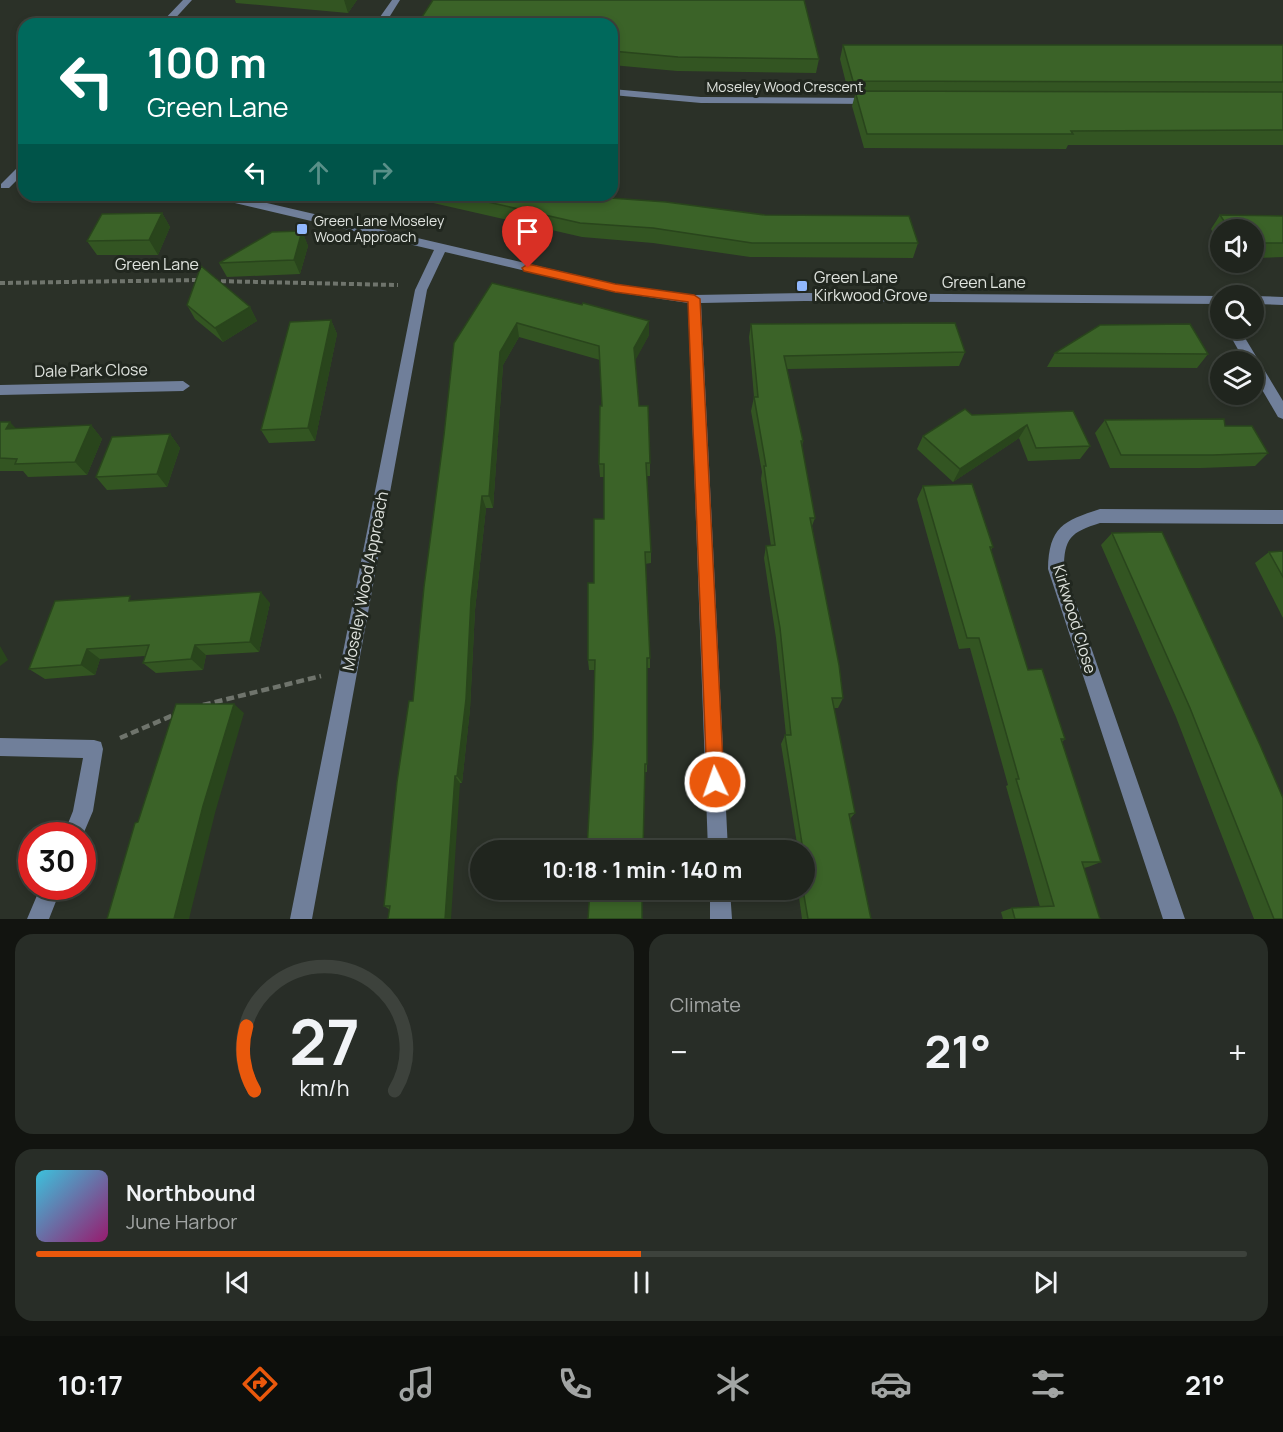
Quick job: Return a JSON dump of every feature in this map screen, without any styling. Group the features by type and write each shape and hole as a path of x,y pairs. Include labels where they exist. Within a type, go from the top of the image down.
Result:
{"street":[{"path":"171,18 188,0"},
{"path":"384,18 396,0"},
{"name":"Moseley Wood Crescent","path":"618,93 700,100 879,100"},
{"path":"3,186 18,172"},
{"path":"3,186 18,187"},
{"name":"Green Lane","path":"265,201 441,248 615,288 694,299 817,297 1210,303"},
{"name":"Moseley Wood Approach","path":"301,919 422,286 441,248"},
{"path":"694,299 718,840"},
{"path":"1264,300 1283,300"},
{"path":"1264,381 1283,413"},
{"name":"Dale Park Close","path":"0,390 183,386"},
{"name":"Kirkwood Close","path":"1174,919 1056,569 1055,546 1071,525 1100,516 1283,517"},
{"path":"0,747 94,749 83,811 79,822"},
{"path":"38,919 46,900"},
{"path":"721,900 722,919"}],"path":[{"name":"Green Lane","path":"0,284 171,280 422,286"},
{"path":"200,706 348,669"},
{"path":"94,749 178,713"}],"building":[{"path":"433,0 804,0 819,59 678,57 618,52 618,18 416,18 422,17"},
{"path":"843,45 1283,45 1283,82 853,81"},
{"path":"855,91 1283,92 1283,130 1071,131 1073,134 867,134"},
{"path":"618,199 666,202 765,215 909,216 918,243 752,243 653,228 580,223 483,201 618,201"},
{"path":"162,213 149,240 87,241 102,214"},
{"path":"1220,215 1283,216 1283,243 1264,243 1264,219 1223,219"},
{"path":"302,231 294,260 219,263 272,232"},
{"path":"201,266 250,307 215,328 187,305"},
{"path":"492,283 582,305 583,303 649,321 634,348 639,406 648,406 650,463 646,463 651,552 645,552 650,658 647,658 647,764 645,764 643,840 588,840 595,660 588,660 588,583 594,583 594,519 604,519 604,464 599,464 600,406 602,406 599,346 517,323 500,352 489,496 482,496 471,599 466,699 457,776 455,776 445,919 388,919 390,906 384,906 397,782 409,701 413,701 424,587 454,343"},
{"path":"331,320 308,428 261,430 290,322"},
{"path":"955,323 965,352 784,356 803,441 801,441 815,518 810,518 839,665 843,698 832,698 855,813 849,814 871,919 808,919 805,900 815,900 815,840 801,840 785,735 791,735 780,628 766,546 775,545 764,466 766,466 754,397 758,397 751,324"},
{"path":"1190,324 1208,354 1055,353 1100,325"},
{"path":"965,409 972,415 1073,411 1090,446 1036,448 1027,425 960,469 923,436"},
{"path":"1224,419 1225,426 1252,426 1268,453 1121,455 1105,420"},
{"path":"0,422 10,422 6,429 91,425 75,462 15,464 17,459 0,458"},
{"path":"170,434 157,474 96,477 112,437"},
{"path":"972,484 993,547 990,547 1028,670 1042,669 1065,739 1061,739 1101,862 1082,862 1100,919 1015,919 1012,908 1054,906 1016,779 1019,779 979,638 967,638 923,486"},
{"path":"1162,532 1283,798 1283,919 1274,919 1190,708 1112,533"},
{"path":"1283,551 1283,577 1269,552"},
{"path":"261,592 250,642 195,645 191,659 143,663 149,645 87,649 81,665 29,669 55,601 130,596 129,601"},
{"path":"176,704 234,704 203,806 174,919 107,919 135,823 138,822"},
{"path":"589,900 642,900 642,919 588,919"}],"place":[{"name":"Green Lane Moseley Wood Approach","path":"302,229"},
{"name":"Green Lane Kirkwood Grove","path":"802,286"}],"route":[{"path":"528,268 615,288 694,299 715,782"}]}
